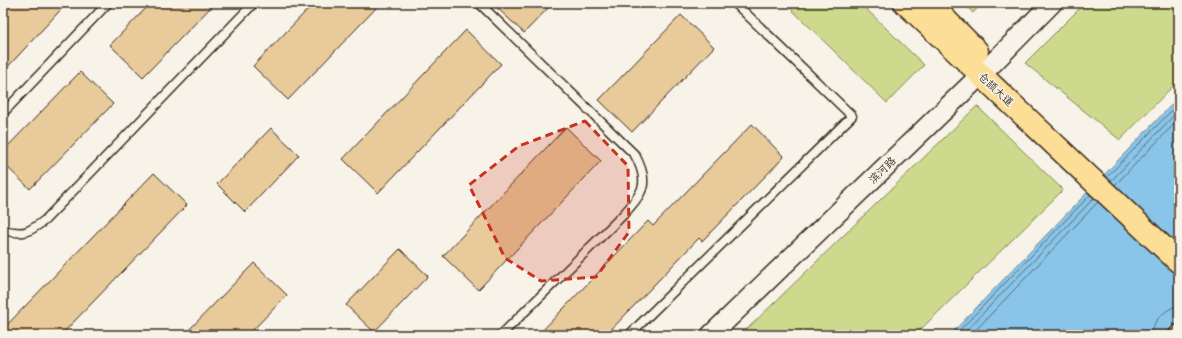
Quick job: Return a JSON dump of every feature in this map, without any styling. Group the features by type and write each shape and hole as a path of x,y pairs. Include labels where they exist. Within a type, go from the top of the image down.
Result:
{"main road":[{"name":"仓颉大道","path":"905,3 986,69"},
{"name":"仓颉大道","path":"928,3 986,69 1091,171"},
{"path":"1091,171 1179,247"},
{"path":"1091,171 1179,262"}],"street":[{"name":"滨河路","path":"711,335 986,69 1052,3"}],"lane":[{"path":"3,113 108,3"},
{"path":"3,230 16,233 30,231 45,220 254,3"},
{"path":"479,3 635,155 641,166 644,183 638,198 623,215 502,335"},
{"path":"630,335 852,116 735,3"}],"highlighted area":[{"path":"585,121 628,166 629,232 596,277 541,281 505,258 469,185 519,146"}],"green space":[{"path":"785,3 860,3 924,65 887,103"},
{"path":"963,3 982,3 973,13"},
{"path":"1085,3 1179,3 1179,80 1120,140 1025,63"},
{"path":"977,106 1063,190 915,335 741,335"}],"water":[{"path":"1179,97 1179,320 1164,335 950,335"}],"building":[{"path":"3,3 67,3 3,72"},
{"path":"151,3 215,3 143,77 110,45"},
{"path":"314,3 381,3 288,100 253,66"},
{"path":"492,3 553,3 524,33"},
{"path":"681,15 714,47 632,132 599,100"},
{"path":"466,30 501,64 378,193 343,159"},
{"path":"80,72 113,104 30,189 3,163 3,151"},
{"path":"752,124 784,157 702,241 699,238 606,335 538,335 648,221 653,226"},
{"path":"566,127 601,161 478,290 443,256"},
{"path":"271,128 299,155 245,212 217,184"},
{"path":"154,173 187,205 61,335 3,335 3,329"},
{"path":"400,249 428,276 374,332 346,305"},
{"path":"254,263 287,295 248,335 184,335"}]}
